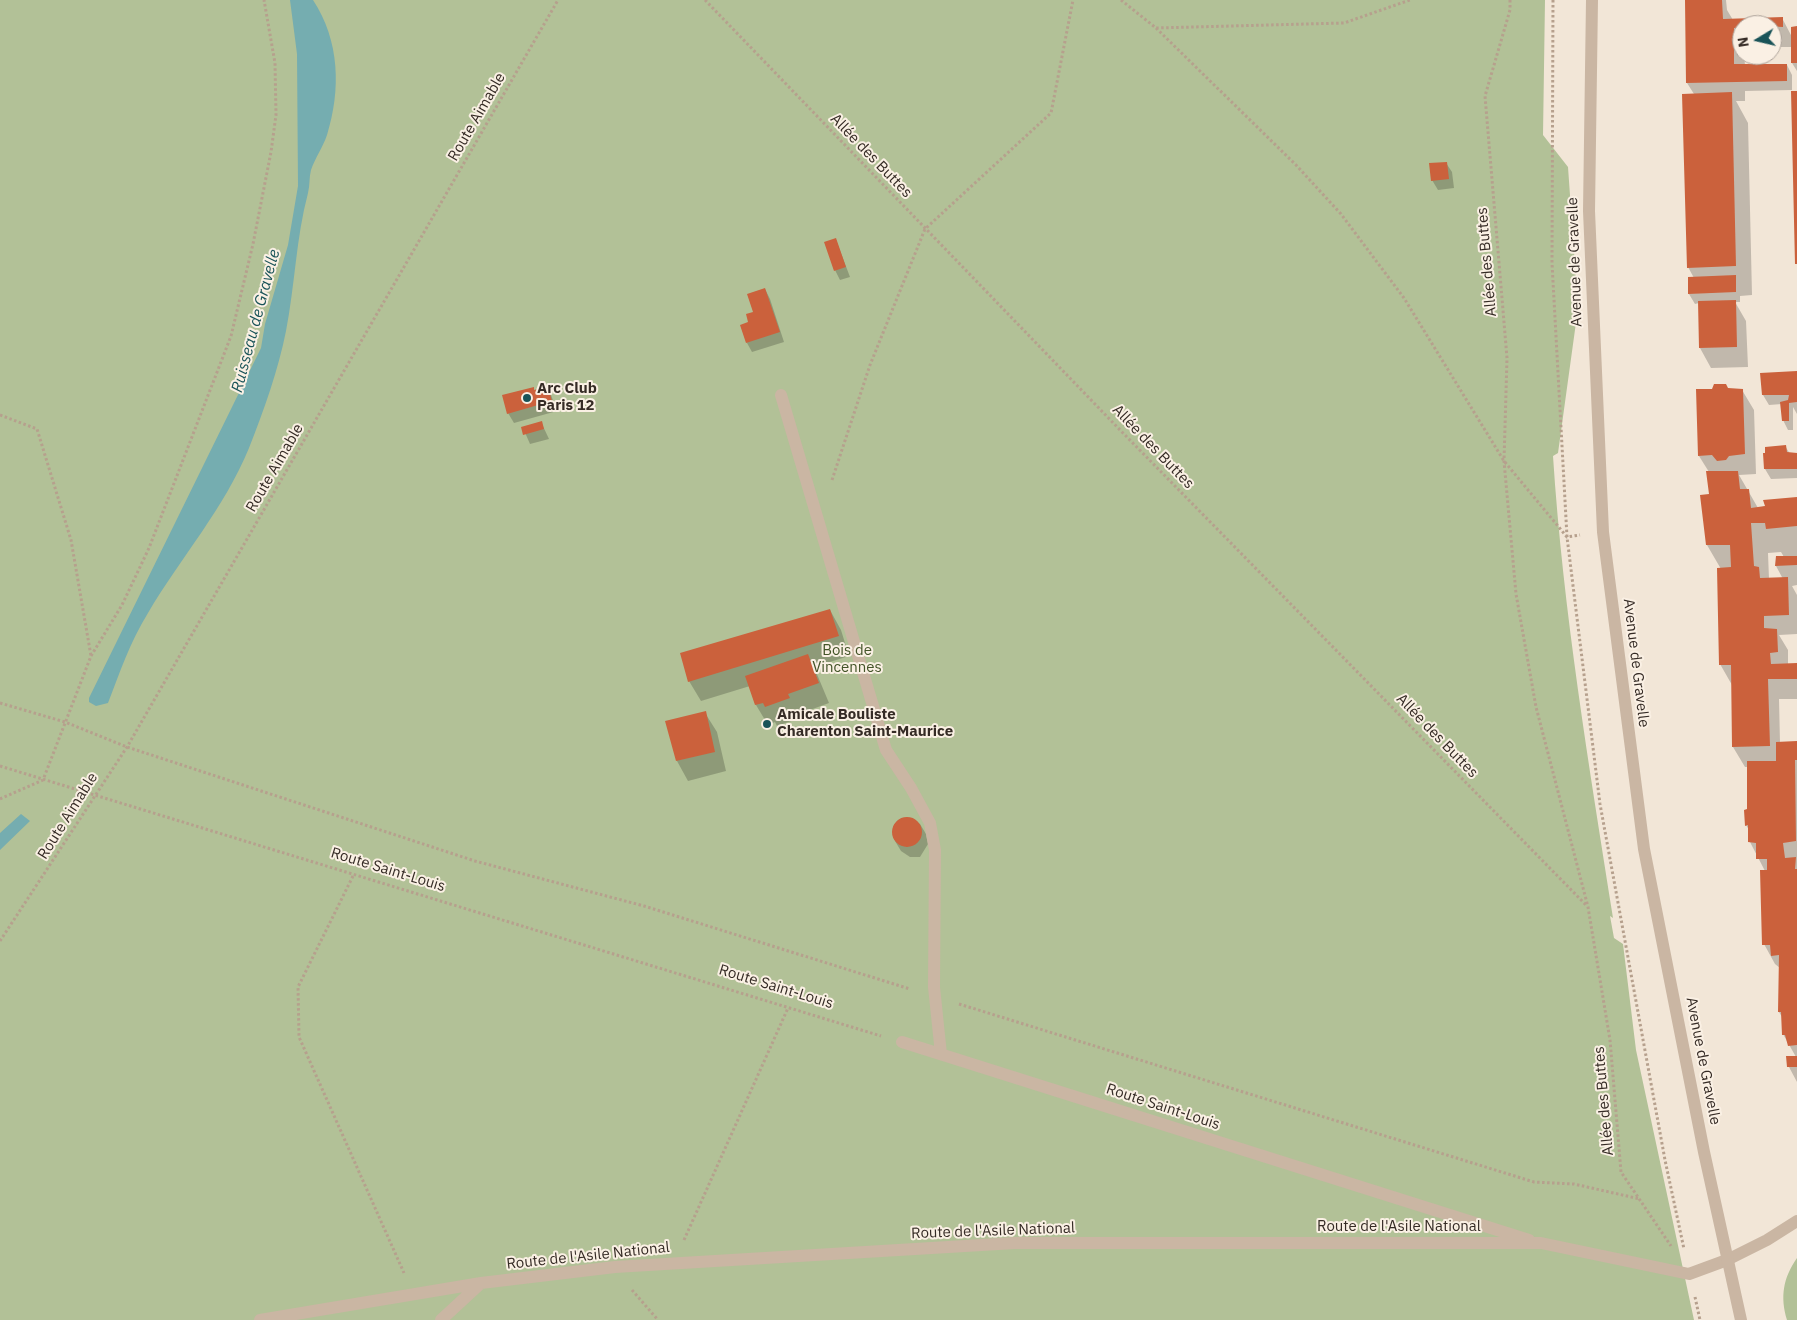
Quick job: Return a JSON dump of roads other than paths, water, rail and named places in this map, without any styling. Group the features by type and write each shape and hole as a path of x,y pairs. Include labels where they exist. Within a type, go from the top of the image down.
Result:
{"street":[{"name":"Avenue de Gravelle","path":"1592,0 1589,212 1603,532 1644,849 1727,1260 1741,1320"},
{"path":"781,395 886,750 911,788 930,823 935,850 935,996 941,1054"},
{"name":"Route Saint-Louis","path":"902,1042 1541,1244"},
{"path":"1727,1260 1767,1240 1797,1221"},
{"name":"Route de l'Asile National","path":"260,1320 481,1283 615,1267 1015,1244 1541,1244 1690,1274 1727,1260"},
{"path":"440,1320 481,1283"}],"water":[{"path":"290,0 313,0 322,16 329,32 333,49 336,83 332,118 327,135 310,173 309,190 298,244 289,314 279,361 260,419 239,470 215,512 161,592 142,624 126,657 108,703 96,706 89,702 89,698 261,348 265,324 288,245 298,186 297,54"},
{"path":"21,814 30,821 0,850 0,833"}],"place":[{"name":"Arc Club Paris 12","path":"527,398"},
{"name":"Amicale Bouliste Charenton Saint-Maurice","path":"767,724"}],"water label":[{"name":"Ruisseau de Gravelle","path":"256,321"}],"park label":[{"name":"Bois de Vincennes","path":"847,660"}]}
